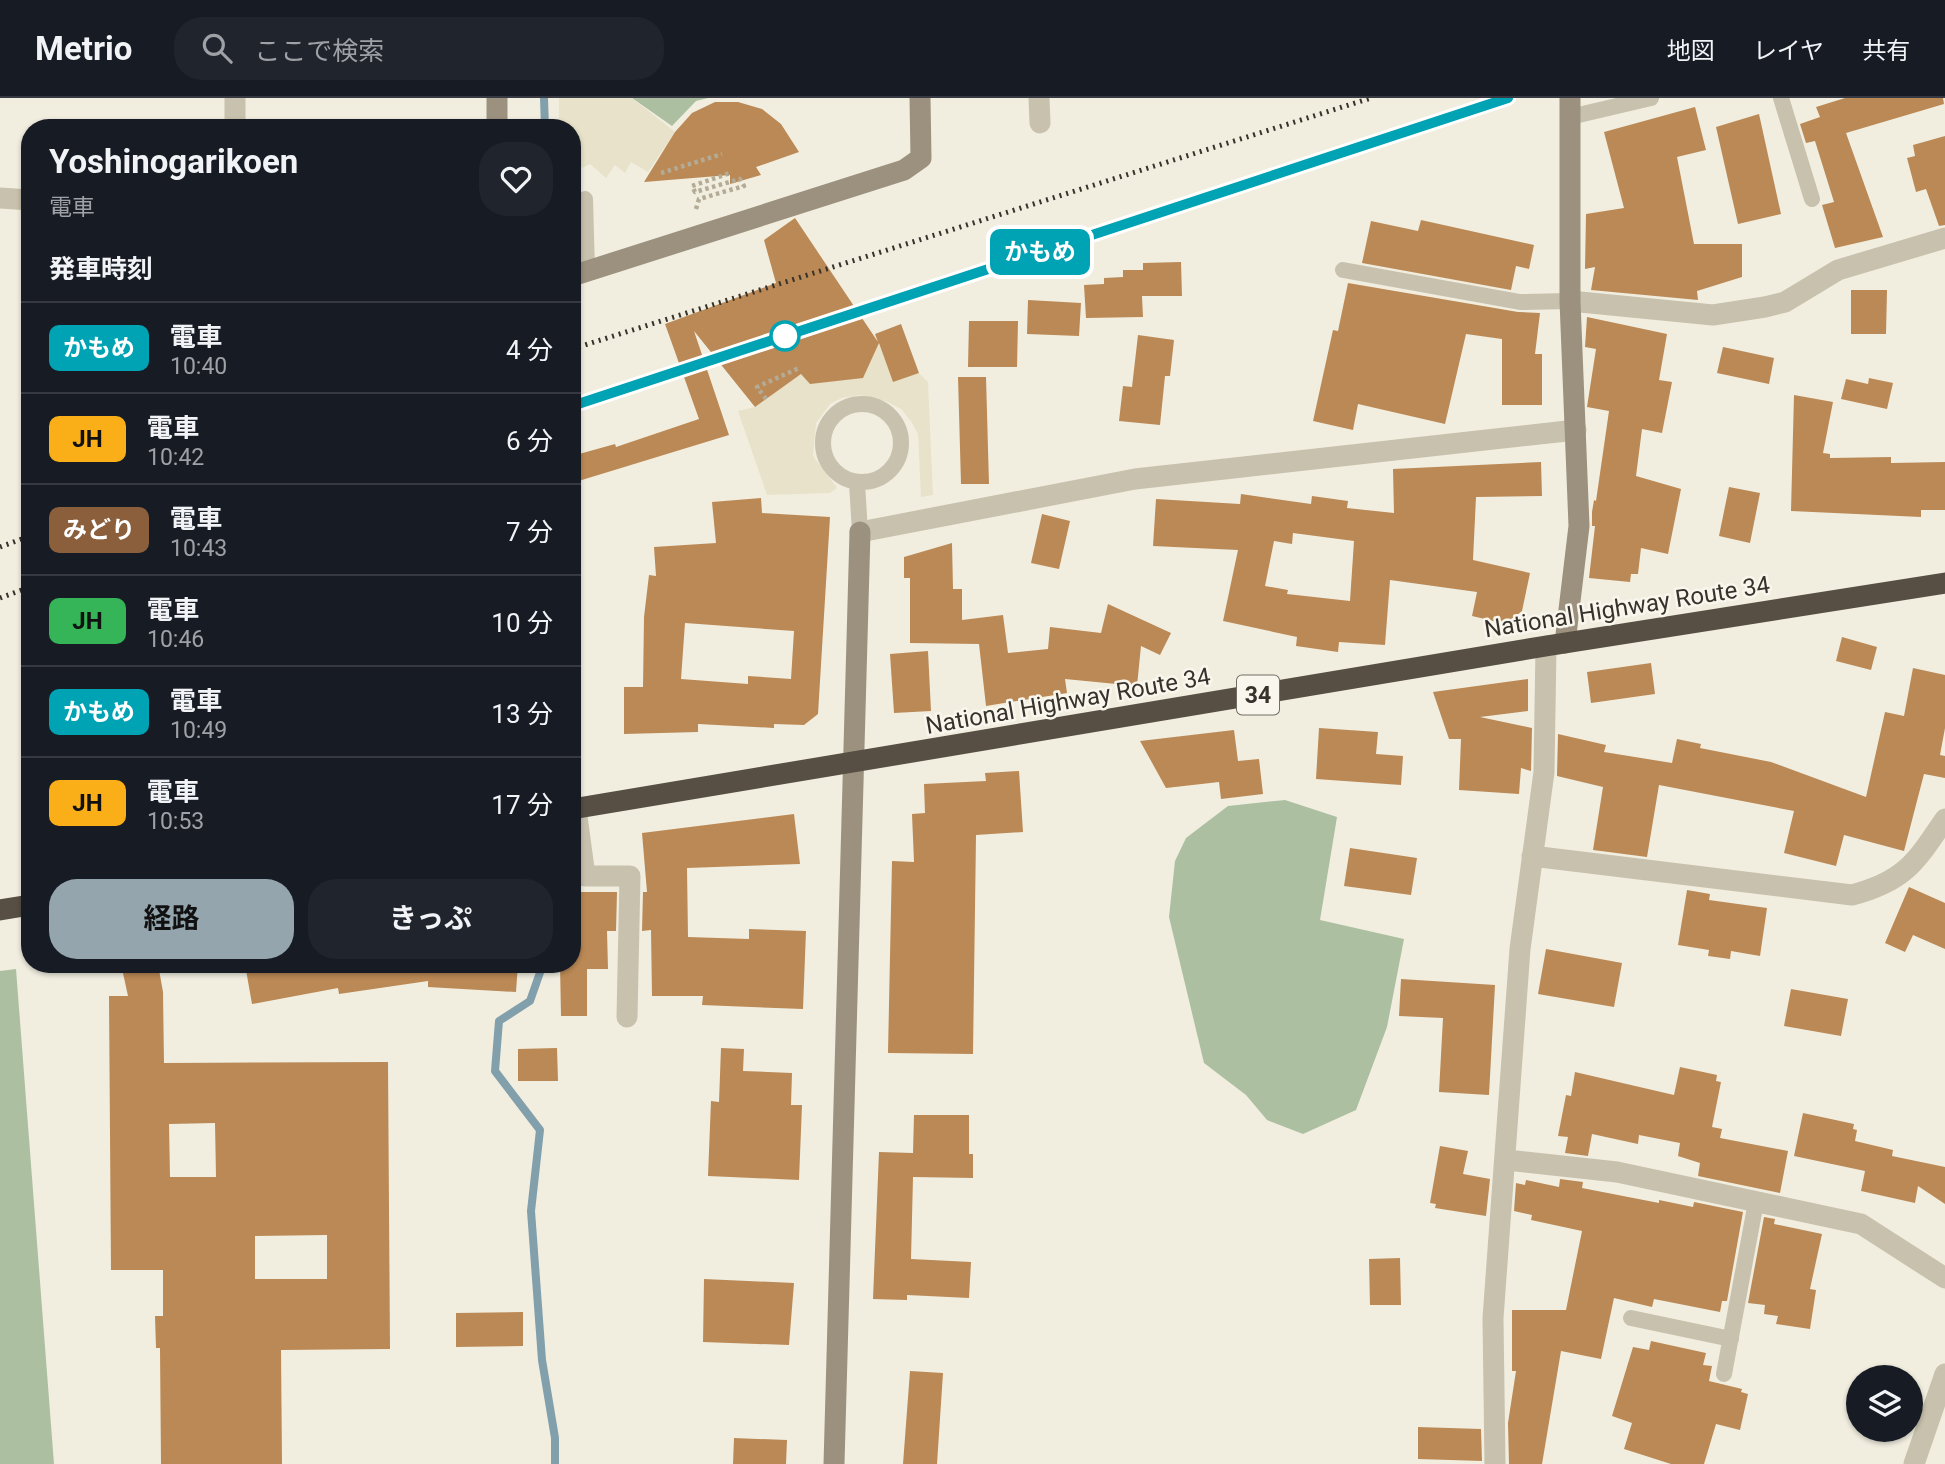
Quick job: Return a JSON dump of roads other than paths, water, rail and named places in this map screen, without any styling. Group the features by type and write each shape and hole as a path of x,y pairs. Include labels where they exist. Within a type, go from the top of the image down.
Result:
{"highway":[{"name":"National Highway Route 34","path":"581,808 852,765 1556,645 1945,583"},
{"path":"0,910 21,906"}],"street":[{"path":"235,98 235,119"},
{"path":"497,98 497,119"},
{"path":"581,272 904,170 921,158 920,98"},
{"path":"1039,98 1040,123"},
{"path":"1495,1464 1493,1318 1507,1160 1520,949 1544,772 1556,645 1579,526 1570,301 1570,108"},
{"path":"0,198 21,199"},
{"path":"1570,301 1713,315 1766,307 1785,302 1838,270 1945,238"},
{"path":"834,1464 860,533 1135,479 1576,430"},
{"path":"1532,856 1853,895 1880,887 1905,873 1945,819"},
{"path":"581,852 585,876 629,876 627,1017"},
{"path":"1507,1160 1617,1172 1861,1224 1945,1278"},
{"path":"1914,1464 1945,1374"}],"lane":[{"path":"1570,108 1651,98"},
{"path":"1782,98 1812,199"},
{"path":"581,248 585,199"},
{"path":"1343,270 1520,302 1570,301"},
{"path":"870,404 882,409 900,429 900,456 884,477 857,483 835,472 823,450 827,426 844,408 870,404"},
{"path":"857,483 860,533"},
{"path":"1724,1374 1756,1202"},
{"path":"1631,1318 1731,1339"}],"waterway":[{"path":"544,98 545,119"},
{"path":"540,973 530,1001 499,1021 495,1071 540,1130 531,1211 542,1360 555,1438 555,1464"}],"railway":[{"path":"581,346 1371,98"},
{"path":"581,403 1508,98"},
{"path":"0,547 21,539"},
{"path":"0,598 21,590"}],"train":[{"name":"かもめ","path":"581,403 1508,98"}]}
